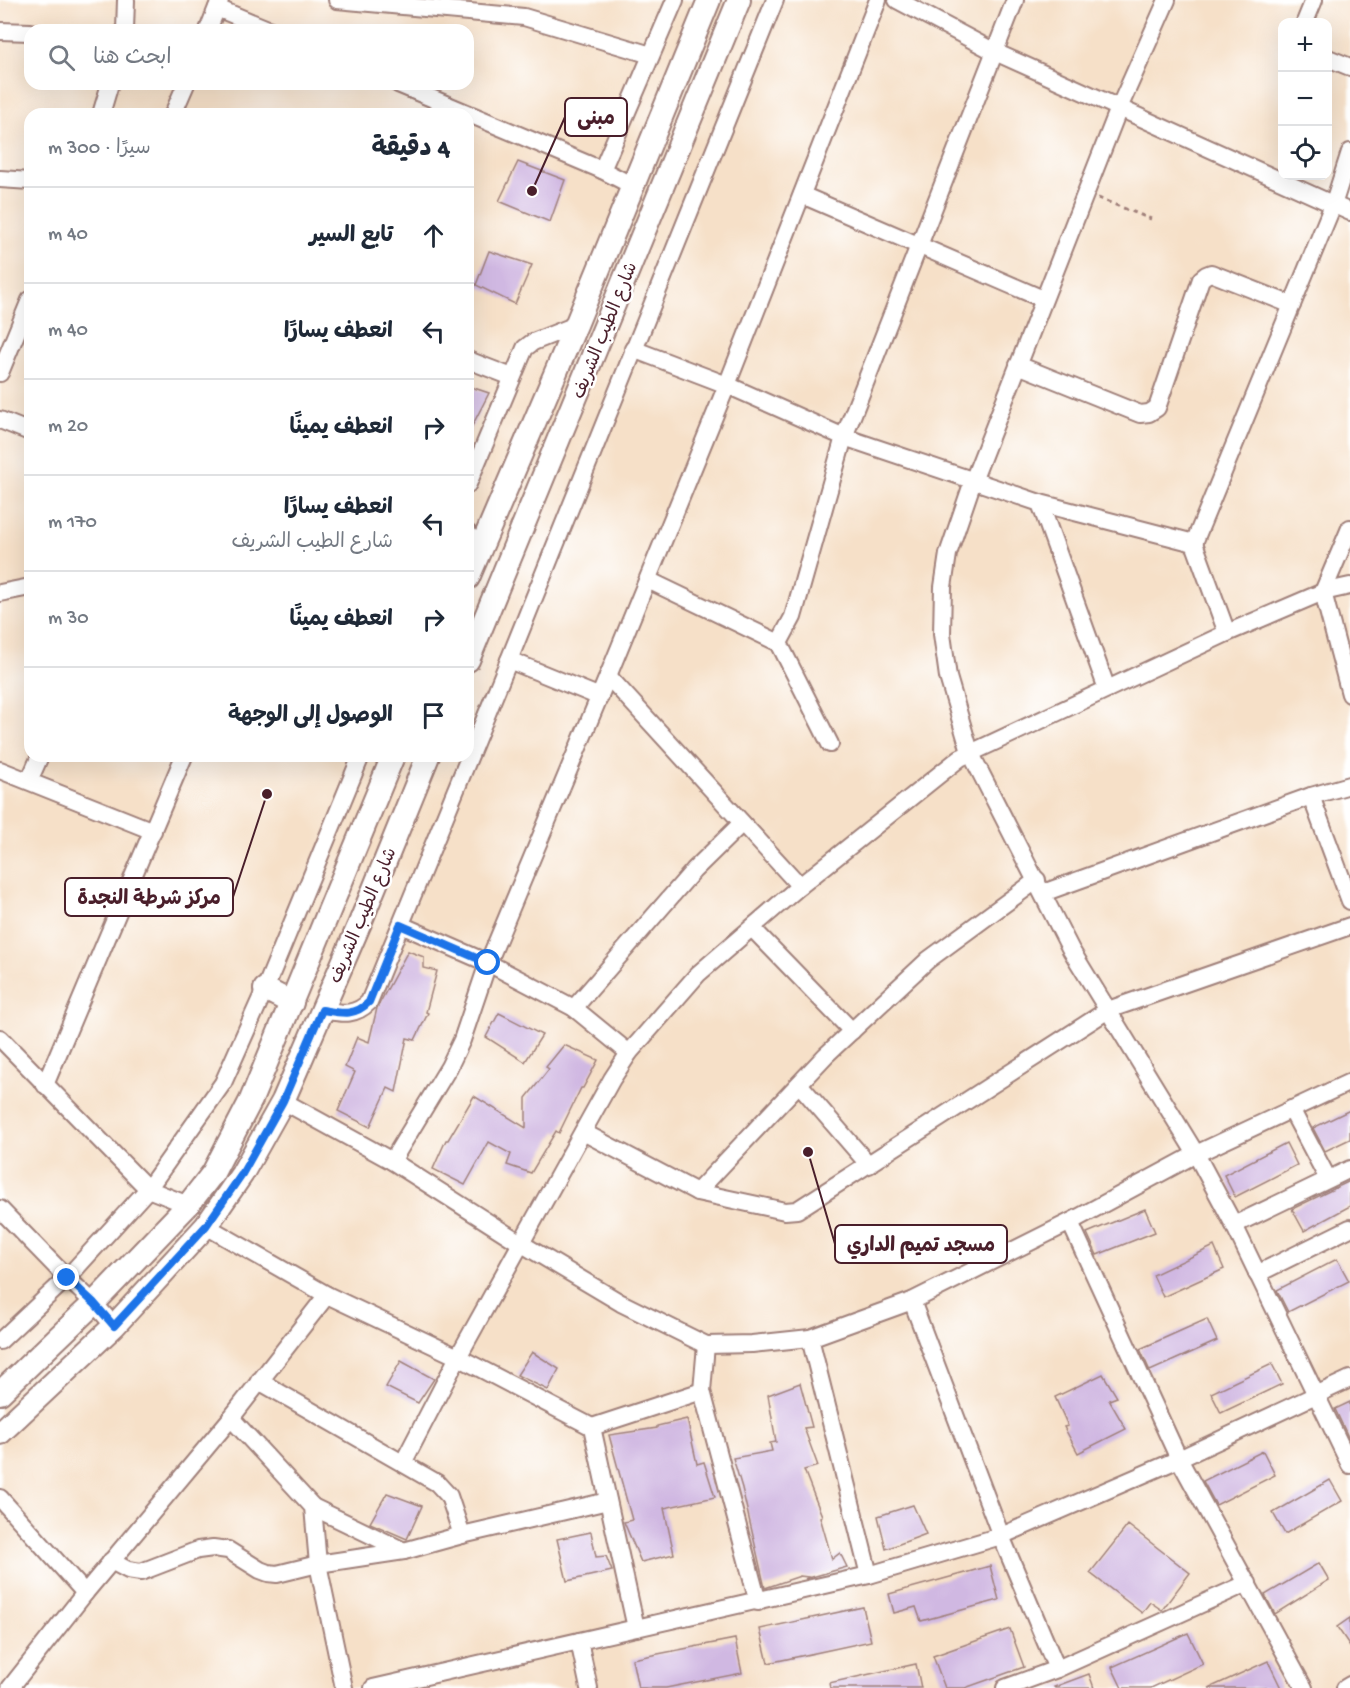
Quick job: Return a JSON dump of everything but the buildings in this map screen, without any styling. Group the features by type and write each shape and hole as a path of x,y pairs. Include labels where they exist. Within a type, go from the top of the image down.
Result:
{"main road":[{"name":"شارع الطيب الشريف","path":"474,566 576,325 709,0"},
{"name":"شارع الطيب الشريف","path":"474,645 739,0"},
{"name":"شارع الطيب الشريف","path":"0,1393 94,1303 188,1205 213,1173 230,1143 292,1003 348,861 390,762"},
{"name":"شارع الطيب الشريف","path":"0,1432 114,1326 206,1226 242,1174 283,1101 426,762"},
{"path":"372,804 380,819 391,822 403,818"},
{"path":"348,861 367,852 377,861 380,872"},
{"path":"265,989 292,1003"}],"street":[{"path":"125,24 126,0"},
{"path":"337,0 524,17 651,55"},
{"path":"524,17 526,0"},
{"path":"602,170 675,0"},
{"path":"474,745 775,0"},
{"path":"392,1161 449,1067 462,1040 488,963 600,697 727,385 878,0"},
{"path":"897,0 995,52 1350,212"},
{"path":"779,643 793,617 844,437 1016,0"},
{"path":"1167,0 1119,108 972,481 948,554 942,634 948,677 970,752 1071,950 1196,1154 1234,1225 1350,1465"},
{"path":"1307,18 1314,0"},
{"path":"211,24 219,4 258,24"},
{"path":"0,31 24,32"},
{"path":"1332,60 1350,67"},
{"path":"103,108 108,90"},
{"path":"176,108 183,90"},
{"path":"412,90 455,108"},
{"path":"474,116 602,170 633,186"},
{"path":"1227,633 1194,543 1333,205 1350,152"},
{"path":"0,179 24,181"},
{"path":"802,195 1043,299"},
{"path":"1018,365 1140,414 1149,413 1157,408 1201,279 1206,275 1211,273 1292,305"},
{"path":"0,373 24,315"},
{"path":"474,469 522,352 528,344 576,325"},
{"path":"633,349 727,385 844,437 1040,503 1194,543"},
{"path":"474,362 512,377"},
{"path":"0,420 24,430"},
{"path":"1040,503 1107,689"},
{"path":"1350,528 1323,592 1350,694"},
{"path":"474,543 480,553"},
{"path":"648,580 779,643 830,744"},
{"path":"403,1463 458,1357 629,1053 698,974 800,886 970,752 1227,633 1323,592 1350,586"},
{"path":"0,593 24,588"},
{"path":"509,660 600,697"},
{"path":"608,676 800,886"},
{"path":"29,781 37,762"},
{"path":"45,1085 182,762"},
{"path":"0,1341 67,1278 148,1189 223,1083 265,989 359,762"},
{"path":"322,1010 353,1014 369,1002 467,762"},
{"path":"0,770 153,831"},
{"path":"697,1192 799,1084 928,960 1040,887 1350,785"},
{"path":"1311,796 1350,901"},
{"path":"574,1008 694,870 742,823"},
{"path":"400,925 488,963 574,1008 629,1053"},
{"path":"583,1132 697,1192 785,1211 797,1210 1108,1010 1350,926"},
{"path":"752,928 852,1031"},
{"path":"0,1038 148,1189 188,1205"},
{"path":"283,1101 392,1161 522,1244 621,1303 706,1345 753,1344 810,1338 912,1301 1070,1222 1196,1154 1350,1082"},
{"path":"799,1084 869,1165"},
{"path":"1291,1109 1328,1179"},
{"path":"1234,1225 1350,1169"},
{"path":"0,1209 114,1326"},
{"path":"1070,1222 1179,1459 1304,1688"},
{"path":"206,1226 327,1294 458,1357 592,1427 702,1391"},
{"path":"1257,1274 1350,1228"},
{"path":"10,1688 84,1593 231,1418 327,1294"},
{"path":"912,1301 1001,1536 1057,1670"},
{"path":"810,1338 868,1575"},
{"path":"706,1345 702,1391 758,1602"},
{"path":"374,1688 758,1602 868,1575 1001,1536 1179,1459 1350,1379"},
{"path":"259,1381 438,1483 449,1496 462,1535"},
{"path":"231,1418 313,1507 404,1551"},
{"path":"592,1427 636,1628"},
{"path":"0,1498 84,1593"},
{"path":"111,1561 128,1570 141,1572 198,1550 213,1548 228,1550 268,1573 285,1573 318,1564 404,1551 608,1501"},
{"path":"313,1507 318,1564 344,1688"},
{"path":"1005,1688 1057,1670 1248,1583"},
{"path":"579,1641 589,1688"},
{"path":"1345,1688 1350,1685"}],"path":[{"path":"1085,193 1151,219"}],"place":[{"name":"مبنى","path":"532,191"},
{"name":"مركز شرطة النجدة","path":"267,794"},
{"name":"مسجد تميم الداري","path":"808,1152"}],"route":[{"path":"67,1278 94,1303 114,1326 206,1226 242,1174 283,1101 322,1010 353,1014 369,1002 400,925 488,963"}]}
